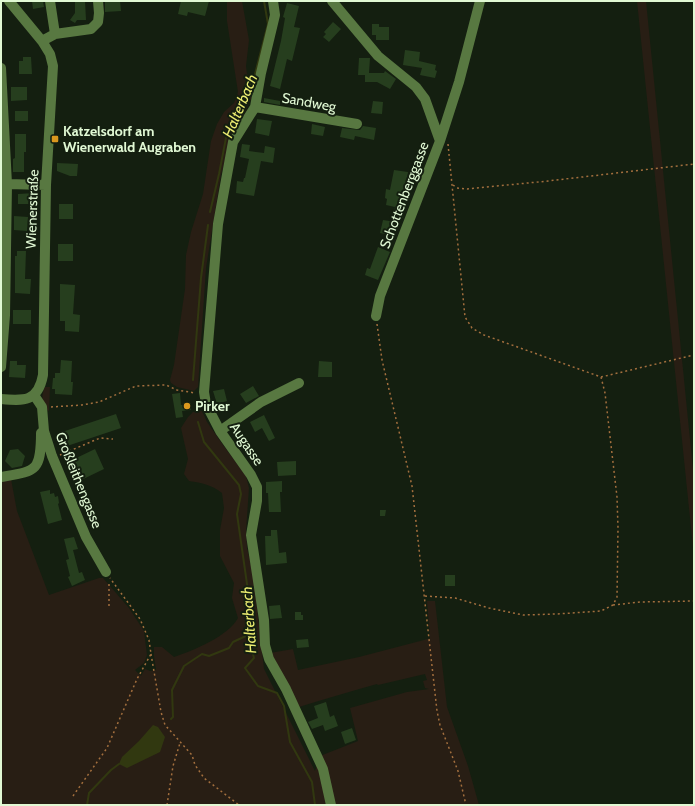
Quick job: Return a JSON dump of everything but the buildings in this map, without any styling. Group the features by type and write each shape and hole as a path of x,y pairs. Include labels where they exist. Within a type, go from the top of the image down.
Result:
{"street":[{"name":"Wienerstraße","path":"8,1 42,41 50,54 53,66 46,185 43,375 40,388 34,395"},
{"path":"50,1 54,34"},
{"path":"42,41 54,34 91,29 98,22 98,1"},
{"name":"Augasse","path":"273,1 274,15 261,73 256,107 233,142 218,224 204,392 206,404 220,431 251,475 257,487 257,501 251,535 264,620 265,645 269,659 286,689 323,769 331,805"},
{"name":"Schottenberggasse","path":"332,1 378,56 416,87 425,99 440,141 380,296 376,316"},
{"path":"440,141 459,82 480,1"},
{"path":"1,68 7,184 5,316 1,367"},
{"name":"Sandweg","path":"256,107 357,124"},
{"path":"7,184 46,185"},
{"path":"220,431 261,402 299,384"},
{"path":"1,399 24,400 34,395"},
{"name":"Großleithengasse","path":"34,395 42,407 44,431 52,456 86,537 106,572"},
{"path":"1,477 28,472 33,469 39,460 41,433 44,431"}],"path":[{"path":"440,141 446,143 449,147 465,317 472,328 484,334 601,377 694,355"},
{"path":"452,185 457,188 467,189 694,164"},
{"path":"376,316 382,360 412,486 437,711 440,725 458,771 466,805"},
{"path":"601,377 605,393 617,497 617,597 613,605"},
{"path":"43,414 50,412 51,407 82,405 99,402 136,386 166,385 177,390 191,393"},
{"path":"52,456 60,455 100,438 113,439"},
{"path":"109,606 109,577 140,619 149,640 150,654 161,712 165,725 192,755 195,765 204,778 239,805"},
{"path":"425,596 455,598 489,608 523,615 600,611 613,605 640,602 694,601"},
{"path":"73,796 107,748 137,679 150,654"},
{"path":"167,805 173,766 180,743"}],"shaded area":[{"path":"227,1 242,1 249,40 246,66 247,74 255,81 253,94 244,115 234,128 221,175 206,268 198,387 194,391 177,387 171,383 170,380 174,365 185,289 186,255 191,232 203,194 211,141 217,124 224,112 234,103 238,92 227,21"},
{"path":"637,1 646,1 694,479 694,557"},
{"path":"45,387 50,387 49,411 44,407 42,400"},
{"path":"202,411 207,422 246,476 249,488 246,531 247,548 253,573 264,669 315,771 320,756 358,741 350,708 407,692 429,689 425,688 423,681 427,680 425,674 377,684 299,707 270,653 293,649 298,670 359,657 424,640 430,638 427,601 435,601 447,707 468,766 479,805 1,805 1,481 11,479 17,511 49,595 99,578 103,578 129,608 144,631 147,655 144,663 135,670 141,676 145,669 150,671 156,670 154,647 162,647 174,657 200,647 219,637 233,625 238,618 232,598 234,583 220,556 220,530 224,508 222,493 207,485 189,481 184,474 188,459 181,428 193,412"},
{"path":"153,725 158,727 165,737 160,752 127,768 119,764 122,757"}],"waterway":[{"name":"Halterbach","path":"210,212 226,138 241,109 255,74 268,24 264,1"},
{"name":"Halterbach","path":"193,380 201,278 208,225"},
{"name":"Halterbach","path":"198,422 204,442 239,485 241,494 237,514 252,619 248,635 254,658 245,668 258,686 277,693 284,706 290,742 312,782 315,805"},
{"path":"171,719 173,717 172,690 184,666 202,654 209,656 229,648 233,642 248,635"},
{"path":"87,805 89,793 111,770 119,764"}],"place":[{"name":"Katzelsdorf am Wienerwald Augraben","path":"55,139"},
{"name":"Pirker","path":"187,406"}]}
